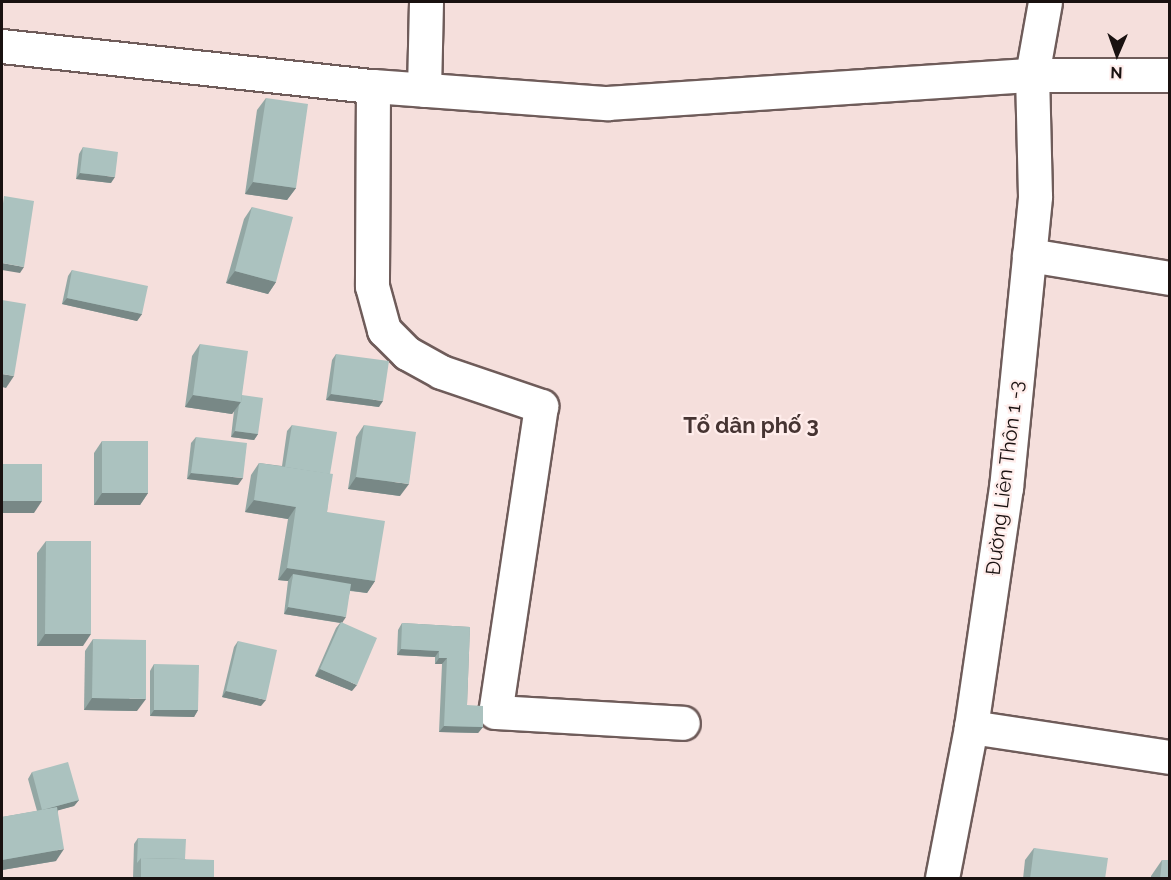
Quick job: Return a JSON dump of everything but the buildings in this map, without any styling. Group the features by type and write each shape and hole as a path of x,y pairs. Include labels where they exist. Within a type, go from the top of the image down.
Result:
{"street":[{"path":"424,90 426,2"},
{"name":"Đường Liên Thôn 1 -3","path":"942,879 971,726 1006,488 1035,196 1032,75 1045,2"},
{"path":"2,46 373,86 606,104 1032,75 1170,75"},
{"path":"373,86 372,286 384,330 407,353 441,372 542,406 495,712 683,723"},
{"path":"1029,255 1170,278"},
{"path":"971,726 1170,757"}],"district":[{"name":"Tổ dân phố 3","path":"751,426"}]}
